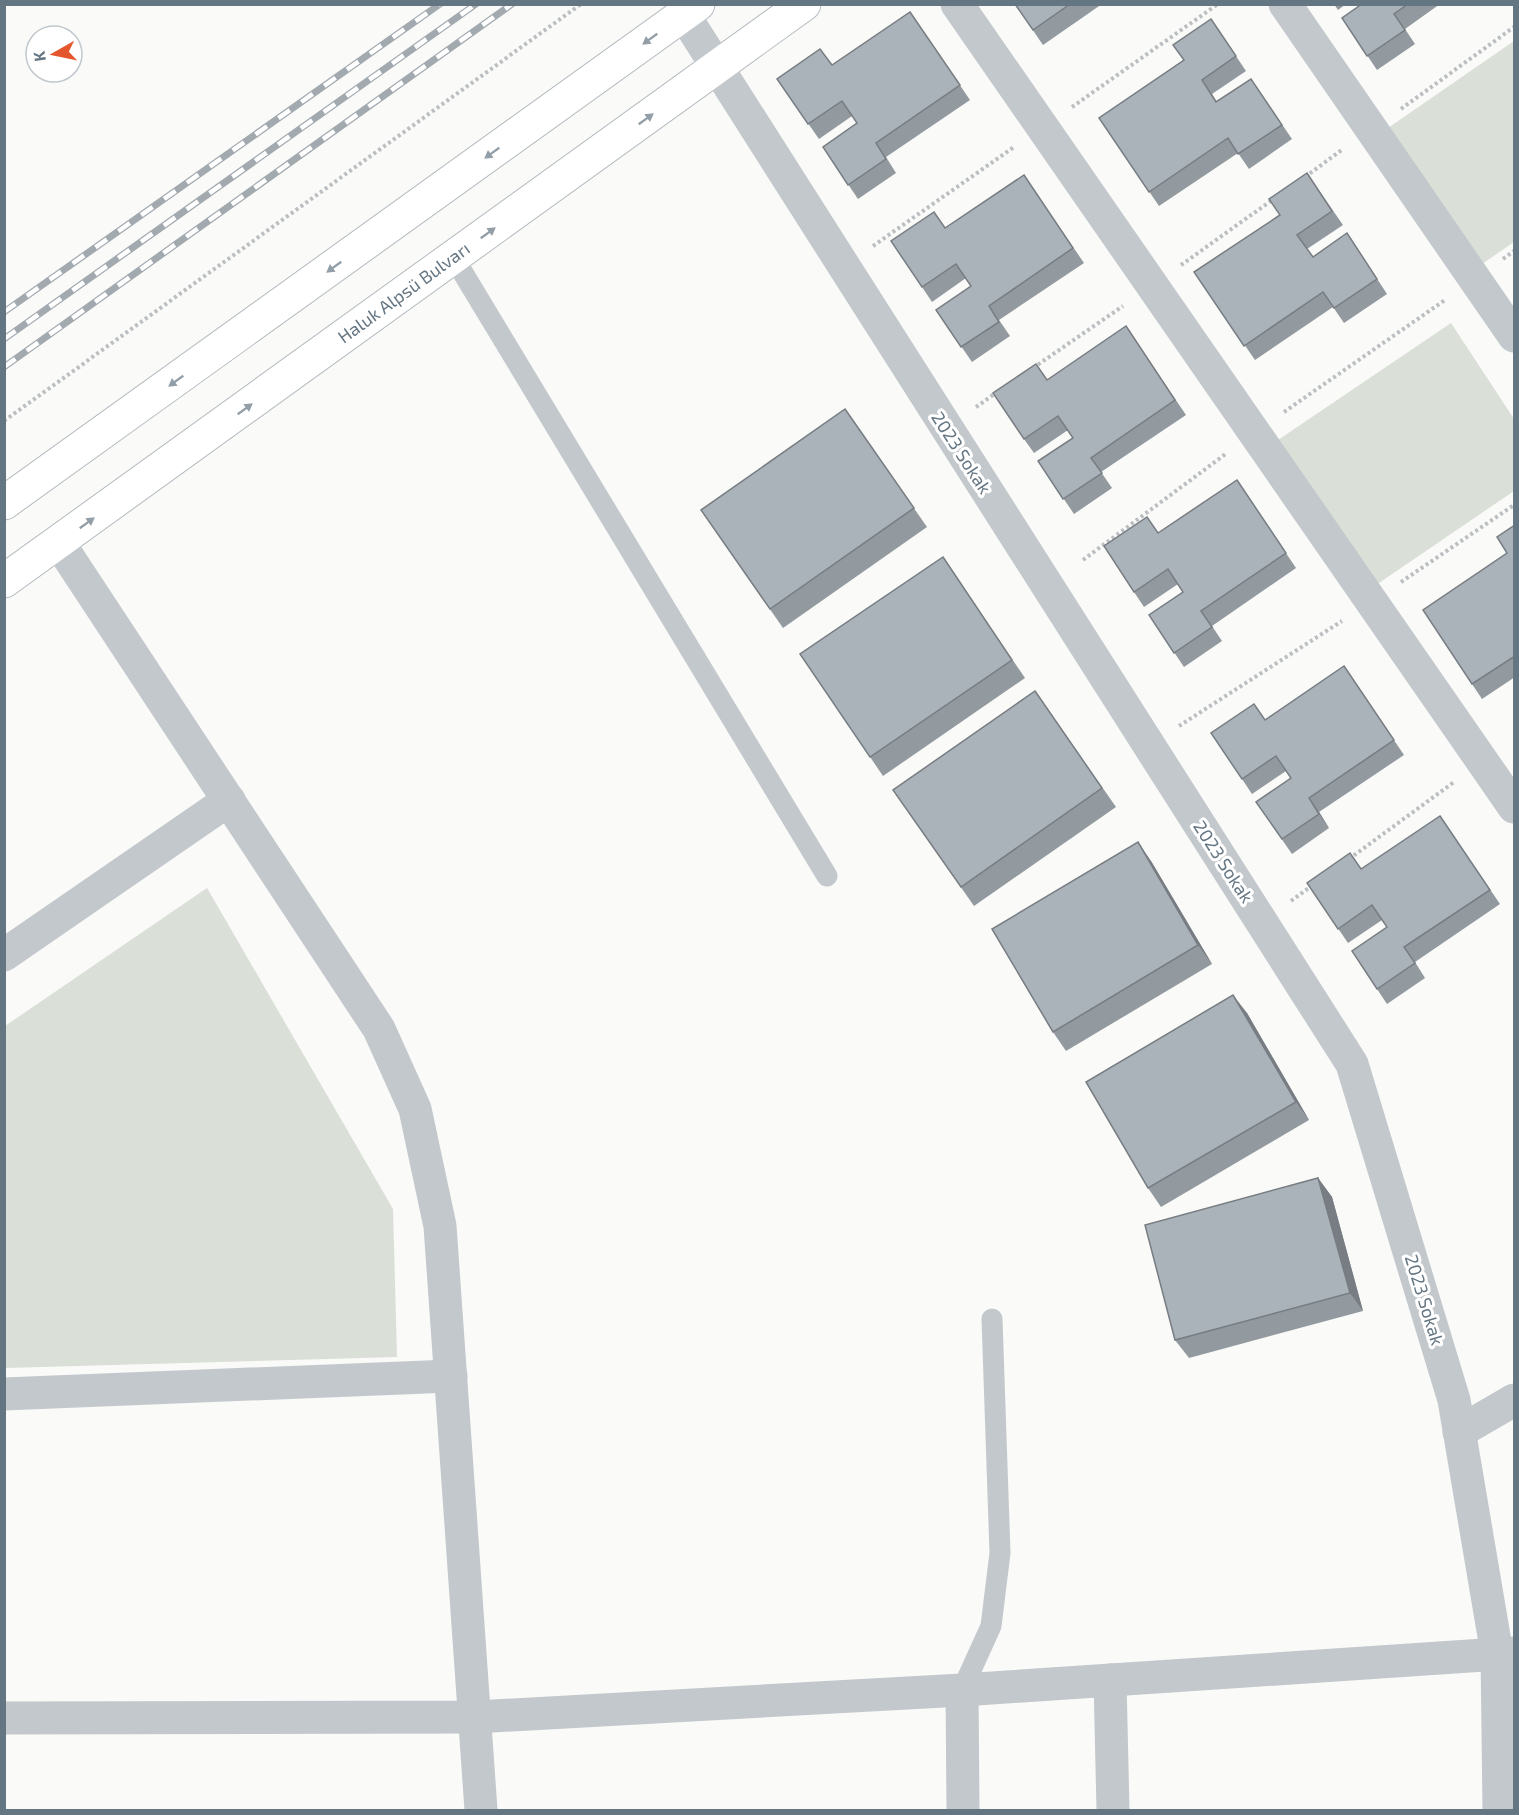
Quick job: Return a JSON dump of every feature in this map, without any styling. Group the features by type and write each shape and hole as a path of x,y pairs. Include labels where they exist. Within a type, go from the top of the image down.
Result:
{"main road":[{"name":"Haluk Alpsü Bulvarı","path":"4,581 804,4"},
{"path":"4,503 691,10"}],"street":[{"path":"957,4 1515,807"},
{"path":"1285,4 1515,336"},
{"name":"2023 Sokak","path":"691,10 717,67 1352,1064 1454,1400 1506,1653 1500,1810"},
{"path":"59,543 380,1029 415,1109 440,1226 481,1810"},
{"path":"4,955 229,800"},
{"path":"4,1394 451,1376"},
{"path":"1459,1432 1515,1400"},
{"path":"4,1719 475,1717 962,1690 1506,1653"},
{"path":"1110,1680 1113,1810"},
{"path":"962,1690 963,1810"}],"lane":[{"path":"454,258 827,876"},
{"path":"962,1690 991,1626 1000,1553 992,1319"}],"path":[{"path":"4,421 581,4"},
{"path":"1295,184 1515,27"},
{"path":"1024,374 1153,286 1276,197"},
{"path":"1083,560 1254,432 1515,251"},
{"path":"975,407 1005,387"},
{"path":"1343,862 1483,761"},
{"path":"1288,903 1316,883"}],"shaded area":[{"path":"1514,41 1514,242 1482,264 1388,128"},
{"path":"1451,323 1514,419 1514,491 1376,585 1278,440"},
{"path":"207,888 393,1209 397,1357 5,1368 5,1026"}],"building":[{"path":"1015,4 1070,4 1033,30"},
{"path":"1362,4 1408,4 1394,14 1405,30 1367,56 1342,18"},
{"path":"910,12 960,85 876,143 886,159 848,185 823,147 857,123 842,101 808,124 777,79 820,49 832,65"},
{"path":"1211,19 1236,56 1202,80 1216,102 1251,79 1282,125 1238,154 1228,138 1149,192 1099,118 1184,60 1173,45"},
{"path":"1307,173 1332,211 1297,235 1313,257 1347,233 1377,279 1334,308 1323,292 1244,346 1194,272 1280,215 1269,199"},
{"path":"1024,175 1073,248 989,306 999,322 961,347 936,310 971,286 956,264 922,287 891,241 934,212 945,228"},
{"path":"1126,326 1175,400 1091,458 1102,473 1063,499 1038,461 1073,438 1058,416 1024,439 993,393 1036,364 1047,380"},
{"path":"845,409 914,508 770,609 701,510"},
{"path":"1237,480 1286,553 1201,611 1212,627 1174,653 1149,615 1183,592 1168,569 1134,592 1104,546 1147,517 1158,533"},
{"path":"1515,525 1515,656 1472,684 1423,610 1507,553 1497,537"},
{"path":"943,557 1012,660 870,757 800,654"},
{"path":"1344,666 1394,740 1309,798 1319,814 1282,839 1256,802 1291,778 1276,756 1242,779 1211,733 1254,704 1265,720"},
{"path":"1035,691 1102,788 961,887 893,790"},
{"path":"1440,816 1490,890 1404,947 1415,963 1377,989 1352,951 1387,927 1372,905 1338,929 1307,883 1350,853 1361,869"},
{"path":"1138,842 1198,945 1053,1032 992,929"},
{"path":"1233,995 1296,1102 1148,1188 1086,1082"},
{"path":"1318,1178 1350,1293 1175,1340 1145,1225"}],"railway":[{"path":"4,312 440,4"},
{"path":"4,339 476,4"},
{"path":"4,367 512,4"}]}
